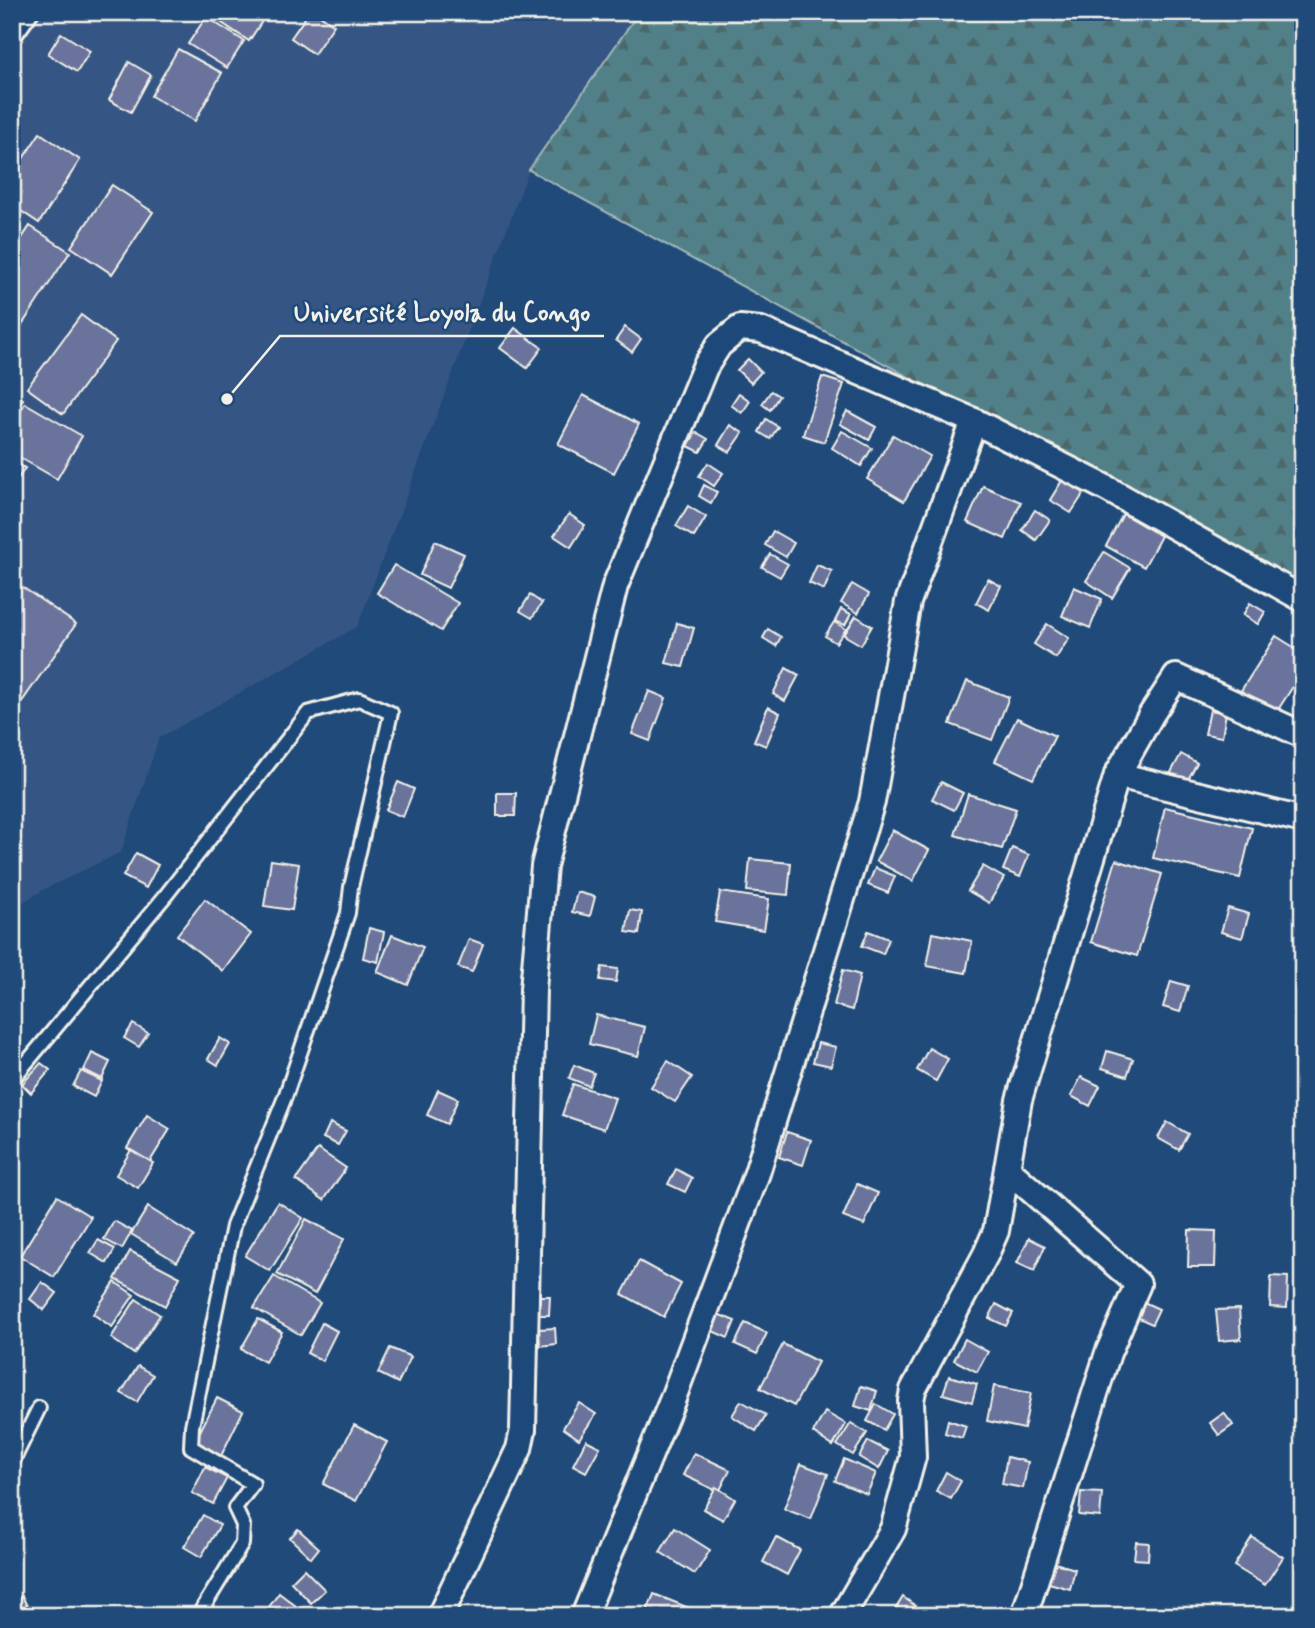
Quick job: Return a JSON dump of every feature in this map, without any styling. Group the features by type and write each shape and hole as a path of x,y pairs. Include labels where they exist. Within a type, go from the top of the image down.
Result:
{"street":[{"path":"440,1616 519,1449 523,1430 533,989 544,866 615,586 705,367 719,345 740,328 761,330 974,421 1106,488 1303,599"},
{"path":"584,1616 672,1401 757,1173 873,802 908,602 974,421"},
{"path":"842,1616 892,1529 913,1457 913,1390 996,1231 1019,1100 1117,775 1176,677 1303,735"},
{"path":"1117,775 1303,820"},
{"path":"1007,1169 1138,1284 1108,1353 1024,1616"}],"lane":[{"path":"12,40 32,12"},
{"path":"12,1080 166,895 308,713 359,699 391,713 351,887 348,913 285,1097 233,1226 192,1426 191,1447 253,1484 235,1508 243,1525 242,1544 198,1616"},
{"path":"12,1463 39,1408"}],"shaded area":[{"path":"12,12 639,12 529,170 357,627 159,738 121,852 43,890 12,909"}],"green space":[{"path":"639,12 1303,12 1303,592 529,170"}],"building":[{"path":"221,12 268,12 249,41 216,19"},
{"path":"309,12 316,12 334,25 314,54 291,38"},
{"path":"206,17 244,41 227,68 188,44"},
{"path":"61,33 90,51 77,72 48,54"},
{"path":"178,49 222,73 195,121 151,96"},
{"path":"129,62 151,75 131,112 109,100"},
{"path":"40,133 80,160 39,223 12,205 12,175"},
{"path":"112,185 153,212 112,274 71,247"},
{"path":"30,226 70,252 12,340 12,253"},
{"path":"81,315 116,341 63,414 27,388"},
{"path":"625,327 641,339 632,352 616,340"},
{"path":"515,328 542,348 527,368 500,348"},
{"path":"748,359 761,372 751,383 737,370"},
{"path":"822,377 844,384 824,442 803,435"},
{"path":"771,391 779,396 770,410 762,404"},
{"path":"12,392 23,399 12,417"},
{"path":"739,393 750,401 742,413 731,405"},
{"path":"583,395 639,424 614,473 558,444"},
{"path":"25,403 82,436 57,479 12,453 12,426"},
{"path":"847,411 876,427 869,440 840,424"},
{"path":"766,419 778,427 770,439 759,432"},
{"path":"730,425 743,433 730,452 718,445"},
{"path":"842,431 872,448 861,466 832,448"},
{"path":"696,432 708,439 700,452 688,446"},
{"path":"893,435 930,456 904,501 867,479"},
{"path":"12,461 25,468 12,488"},
{"path":"708,463 723,473 714,486 699,476"},
{"path":"1063,479 1084,493 1071,513 1050,500"},
{"path":"704,485 717,492 711,503 699,496"},
{"path":"983,486 1021,502 1005,539 967,522"},
{"path":"688,506 706,517 694,537 676,526"},
{"path":"1035,510 1050,520 1036,540 1022,530"},
{"path":"569,514 585,525 571,547 554,536"},
{"path":"1123,514 1161,536 1144,567 1106,546"},
{"path":"773,531 794,543 786,557 765,545"},
{"path":"435,541 464,554 448,588 420,575"},
{"path":"1104,552 1130,568 1112,598 1086,581"},
{"path":"770,554 788,564 780,577 762,567"},
{"path":"394,565 458,603 441,631 377,593"},
{"path":"817,565 832,571 824,590 809,583"},
{"path":"988,579 1001,586 989,610 976,603"},
{"path":"12,580 76,624 12,716"},
{"path":"852,584 869,594 858,613 841,603"},
{"path":"1074,587 1102,599 1090,628 1062,616"},
{"path":"530,595 542,603 532,618 520,611"},
{"path":"1250,603 1265,612 1258,624 1243,615"},
{"path":"841,609 851,614 845,625 835,621"},
{"path":"856,616 872,626 861,645 844,635"},
{"path":"834,622 846,629 836,643 825,636"},
{"path":"677,623 694,628 683,667 666,663"},
{"path":"1047,624 1069,638 1056,658 1034,644"},
{"path":"768,629 781,637 776,646 763,638"},
{"path":"1276,636 1303,653 1303,671 1272,719 1237,697"},
{"path":"786,668 799,675 785,701 773,694"},
{"path":"967,681 1009,697 992,740 950,724"},
{"path":"649,691 666,698 650,741 632,734"},
{"path":"768,707 780,713 766,746 754,741"},
{"path":"1210,710 1226,713 1222,737 1205,734"},
{"path":"1017,718 1055,736 1033,779 995,761"},
{"path":"1181,754 1197,763 1185,785 1169,776"},
{"path":"398,782 414,789 403,817 386,810"},
{"path":"941,782 963,793 954,810 932,799"},
{"path":"497,793 516,793 515,816 497,816"},
{"path":"968,794 1016,809 1002,849 955,835"},
{"path":"1165,807 1252,828 1240,878 1153,858"},
{"path":"892,830 929,850 913,881 876,861"},
{"path":"1012,848 1029,855 1020,877 1003,870"},
{"path":"136,853 158,865 146,888 123,876"},
{"path":"750,859 791,863 788,895 747,891"},
{"path":"271,860 299,864 292,910 264,906"},
{"path":"1116,860 1162,874 1137,956 1091,942"},
{"path":"983,866 1004,878 989,903 968,891"},
{"path":"875,868 895,876 888,893 868,885"},
{"path":"577,892 595,897 590,916 572,912"},
{"path":"720,892 769,899 764,930 715,922"},
{"path":"205,899 251,934 223,971 177,935"},
{"path":"1228,908 1249,914 1242,938 1221,932"},
{"path":"630,910 642,912 639,934 626,932"},
{"path":"369,928 384,932 378,962 363,958"},
{"path":"868,931 889,939 883,954 862,946"},
{"path":"933,933 972,941 966,973 927,966"},
{"path":"392,935 423,947 408,985 377,972"},
{"path":"469,939 483,944 472,972 458,967"},
{"path":"602,967 618,969 616,982 600,980"},
{"path":"843,970 860,975 852,1010 834,1005"},
{"path":"1171,981 1188,986 1180,1012 1163,1007"},
{"path":"596,1015 645,1027 638,1056 589,1044"},
{"path":"133,1024 148,1033 139,1047 124,1038"},
{"path":"220,1038 230,1044 218,1065 208,1059"},
{"path":"818,1043 836,1047 831,1066 813,1062"},
{"path":"929,1048 948,1059 936,1081 917,1070"},
{"path":"1107,1051 1133,1059 1127,1076 1102,1068"},
{"path":"92,1053 110,1062 102,1079 84,1070"},
{"path":"668,1061 692,1077 675,1102 651,1087"},
{"path":"41,1063 50,1070 31,1093 22,1084"},
{"path":"574,1065 594,1073 589,1086 569,1078"},
{"path":"81,1071 102,1081 94,1097 73,1086"},
{"path":"1081,1077 1100,1086 1090,1106 1071,1096"},
{"path":"573,1084 615,1098 604,1129 562,1115"},
{"path":"438,1090 458,1099 447,1124 427,1115"},
{"path":"147,1115 170,1129 149,1163 127,1148"},
{"path":"1167,1122 1188,1134 1179,1150 1158,1138"},
{"path":"330,1123 346,1131 338,1145 323,1138"},
{"path":"787,1132 811,1140 803,1165 779,1157"},
{"path":"318,1149 346,1168 324,1200 296,1180"},
{"path":"131,1150 153,1163 138,1188 116,1175"},
{"path":"676,1169 692,1178 685,1192 668,1184"},
{"path":"857,1184 878,1193 864,1225 843,1217"},
{"path":"57,1196 91,1217 54,1277 20,1256"},
{"path":"278,1202 303,1218 270,1271 245,1256"},
{"path":"148,1207 194,1236 177,1262 131,1234"},
{"path":"306,1219 344,1239 315,1294 277,1274"},
{"path":"114,1221 132,1231 122,1249 104,1239"},
{"path":"1189,1230 1216,1231 1215,1267 1188,1267"},
{"path":"1029,1238 1045,1246 1034,1271 1017,1263"},
{"path":"98,1240 115,1249 107,1263 90,1253"},
{"path":"130,1251 180,1277 165,1306 115,1279"},
{"path":"639,1261 681,1284 664,1317 622,1294"},
{"path":"274,1276 320,1303 301,1335 254,1308"},
{"path":"1271,1276 1288,1277 1287,1308 1270,1307"},
{"path":"42,1282 57,1293 44,1310 30,1299"},
{"path":"115,1282 134,1295 112,1327 93,1314"},
{"path":"536,1296 550,1296 549,1315 536,1315"},
{"path":"136,1299 160,1315 134,1354 111,1338"},
{"path":"1137,1299 1159,1309 1152,1324 1130,1314"},
{"path":"996,1304 1013,1313 1006,1326 989,1318"},
{"path":"1239,1309 1241,1339 1219,1341 1216,1310"},
{"path":"715,1313 735,1321 728,1338 708,1329"},
{"path":"258,1319 282,1332 265,1362 241,1349"},
{"path":"322,1323 337,1331 322,1361 307,1353"},
{"path":"745,1323 767,1333 757,1354 735,1344"},
{"path":"555,1328 556,1344 540,1346 539,1329"},
{"path":"965,1339 988,1352 977,1372 954,1360"},
{"path":"783,1344 818,1362 794,1406 760,1388"},
{"path":"390,1348 411,1357 398,1383 378,1373"},
{"path":"138,1366 153,1375 137,1402 121,1393"},
{"path":"949,1376 977,1384 972,1402 943,1394"},
{"path":"861,1386 877,1391 871,1411 855,1406"},
{"path":"994,1386 1031,1393 1024,1429 987,1421"},
{"path":"217,1398 243,1411 221,1456 194,1443"},
{"path":"741,1401 766,1415 756,1431 732,1416"},
{"path":"579,1403 596,1414 579,1439 563,1428"},
{"path":"876,1404 893,1414 884,1430 867,1421"},
{"path":"825,1412 846,1424 833,1446 813,1433"},
{"path":"1224,1413 1233,1425 1219,1435 1210,1423"},
{"path":"948,1420 966,1426 962,1438 945,1433"},
{"path":"851,1423 867,1433 853,1455 837,1445"},
{"path":"354,1425 387,1442 356,1501 323,1484"},
{"path":"586,1440 600,1447 586,1472 573,1465"},
{"path":"868,1441 888,1451 879,1469 859,1457"},
{"path":"694,1453 730,1470 719,1492 683,1475"},
{"path":"1007,1457 1028,1462 1023,1488 1002,1484"},
{"path":"844,1459 876,1473 867,1494 835,1481"},
{"path":"801,1464 828,1474 811,1519 784,1509"},
{"path":"205,1467 227,1478 213,1504 192,1493"},
{"path":"946,1472 961,1481 951,1499 936,1491"},
{"path":"716,1487 735,1499 723,1520 703,1509"},
{"path":"1081,1492 1102,1493 1100,1517 1079,1515"},
{"path":"203,1515 220,1525 201,1557 184,1547"},
{"path":"675,1528 710,1550 695,1574 660,1552"},
{"path":"298,1529 319,1548 311,1558 290,1538"},
{"path":"776,1537 800,1550 787,1575 763,1562"},
{"path":"1252,1537 1283,1557 1265,1585 1234,1566"},
{"path":"1136,1542 1149,1543 1148,1560 1134,1559"},
{"path":"1048,1561 1075,1569 1070,1589 1042,1581"},
{"path":"304,1569 325,1590 311,1603 291,1582"},
{"path":"279,1593 309,1616 281,1616 269,1607"},
{"path":"654,1594 699,1612 697,1616 658,1616 647,1611"},
{"path":"22,1596 32,1616 12,1616 12,1601"},
{"path":"903,1597 920,1609 916,1616 898,1616 893,1613"}],"place":[{"name":"Université Loyola du Congo","path":"227,399"}]}
